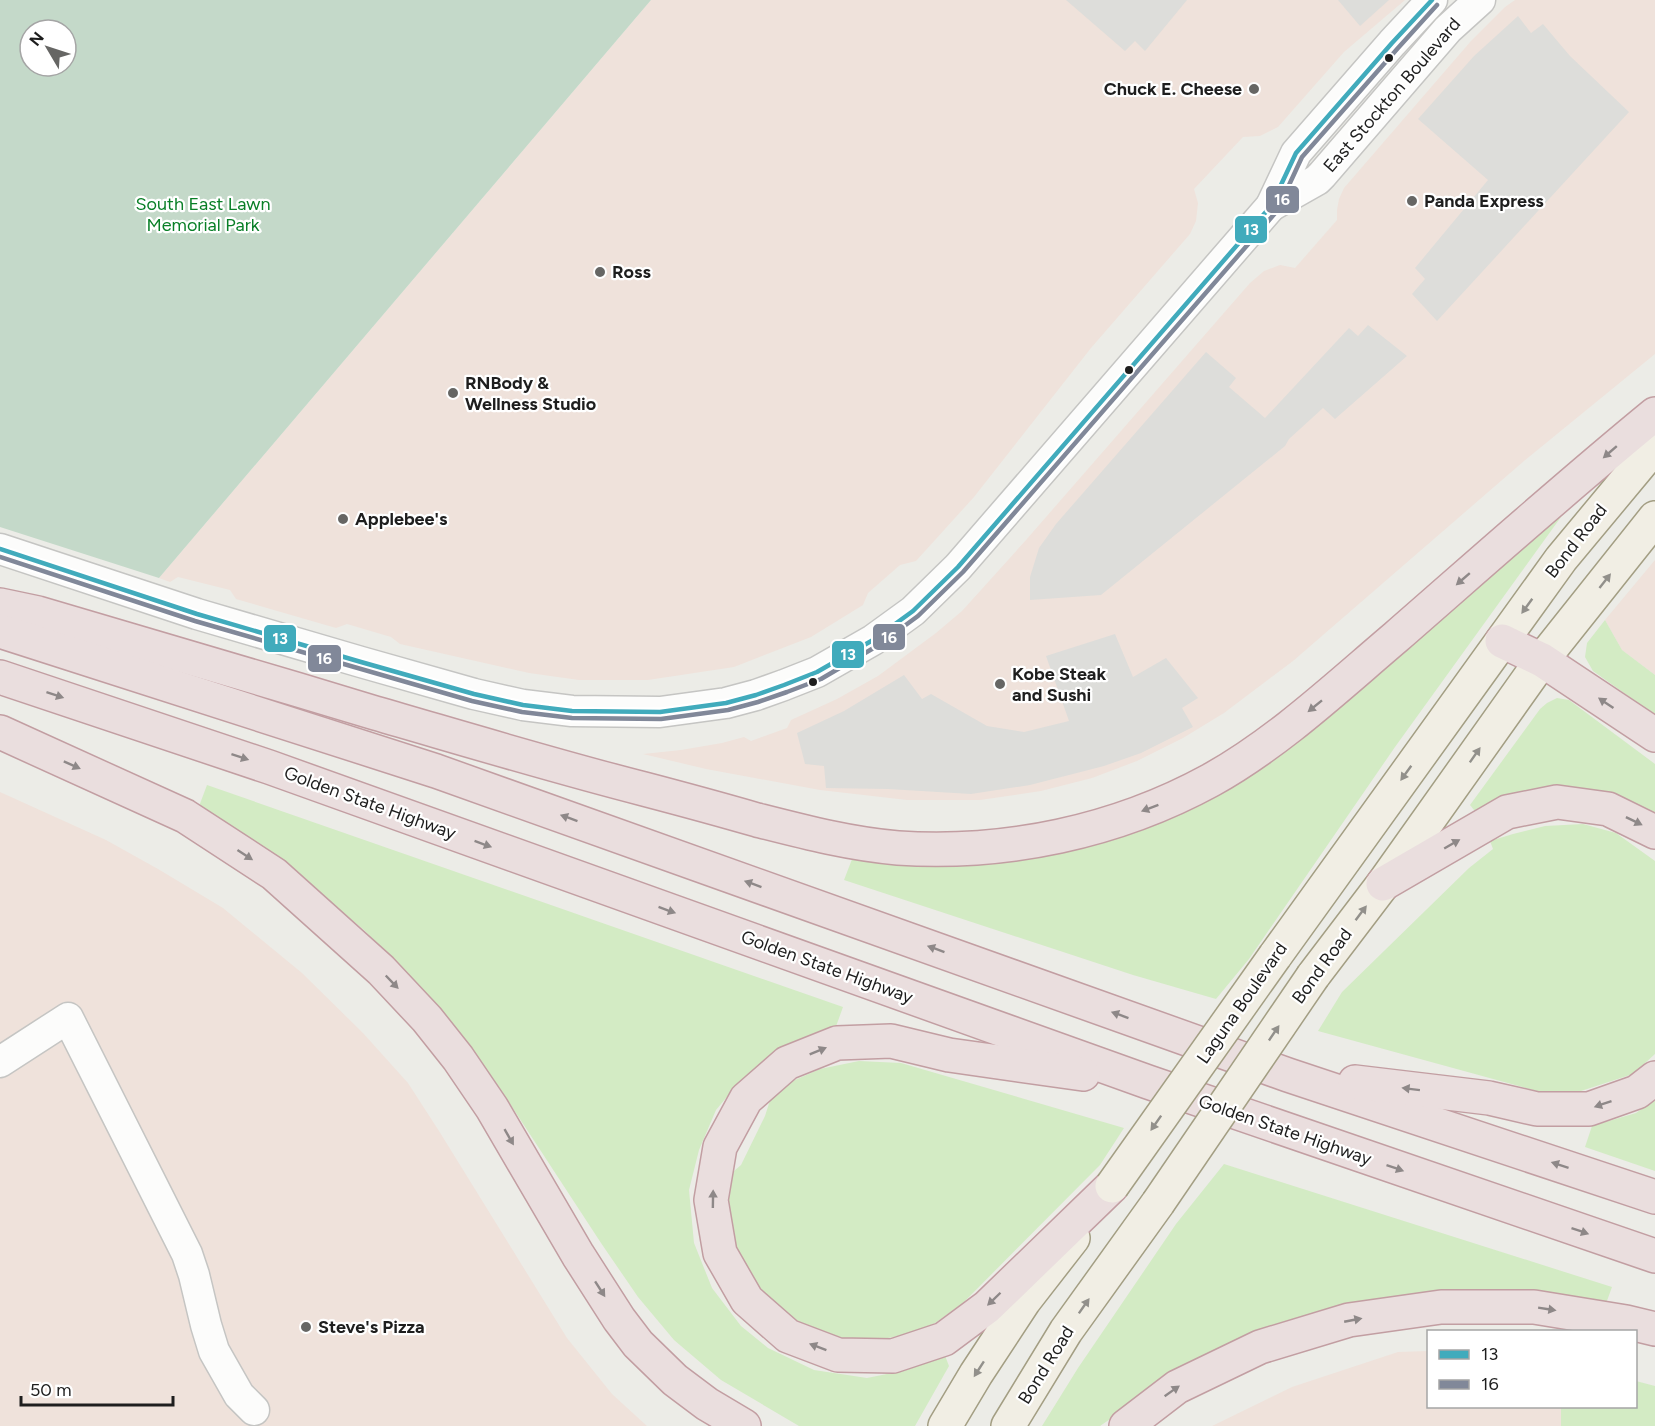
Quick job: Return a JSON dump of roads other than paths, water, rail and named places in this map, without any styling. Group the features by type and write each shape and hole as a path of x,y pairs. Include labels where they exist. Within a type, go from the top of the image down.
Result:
{"highway":[{"path":"0,605 50,616 566,769 811,834 855,843 899,848 991,847 1080,832 1122,818 1198,786 1248,757 1317,705 1655,414"},
{"path":"0,631 436,771 1288,1074 1655,1197"},
{"path":"1502,641 1542,660 1655,735"},
{"name":"Golden State Highway","path":"0,677 269,767 1148,1083 1655,1256"},
{"path":"0,732 185,816 274,874 381,970 427,1019 458,1058 492,1108 578,1255 638,1344 675,1380 707,1404 744,1426"},
{"path":"1383,884 1507,812 1557,802 1608,808 1655,832"},
{"path":"1112,1186 970,1320 944,1339 893,1356 838,1355 788,1336 747,1300 720,1253 711,1200 720,1147 746,1099 787,1063 837,1043 891,1041 949,1055 1148,1083"},
{"path":"1288,1074 1489,1098 1537,1109 1588,1109 1637,1092 1655,1078"},
{"path":"1126,1426 1177,1387 1260,1347 1349,1320 1441,1307 1534,1307 1655,1329"}],"main road":[{"name":"Bond Road","path":"1502,641 1561,558 1655,446"},
{"name":"Bond Road","path":"1008,1426 1066,1331 1158,1203 1313,976 1383,884 1542,660 1655,518"},
{"name":"Laguna Boulevard","path":"945,1426 1024,1301 1112,1186 1502,641"}],"street":[{"name":"East Stockton Boulevard","path":"0,549 197,614 474,694 523,705 572,711 660,712 726,703 756,695 817,672 848,656 896,625 937,588 999,520 1271,206 1296,153 1432,0"},
{"name":"East Stockton Boulevard","path":"1271,206 1317,180 1448,28 1480,0"},
{"path":"0,1062 68,1018 187,1254 214,1351 238,1395 256,1421"}],"place":[{"name":"Chuck E. Cheese","path":"1254,89"},
{"name":"Panda Express","path":"1412,201"},
{"name":"Ross","path":"600,272"},
{"name":"RNBody & Wellness Studio","path":"453,393"},
{"name":"Applebee's","path":"343,519"},
{"name":"Kobe Steak and Sushi","path":"1000,684"},
{"name":"Steve's Pizza","path":"306,1327"}],"park label":[{"name":"South East Lawn Memorial Park","path":"203,214"}]}
